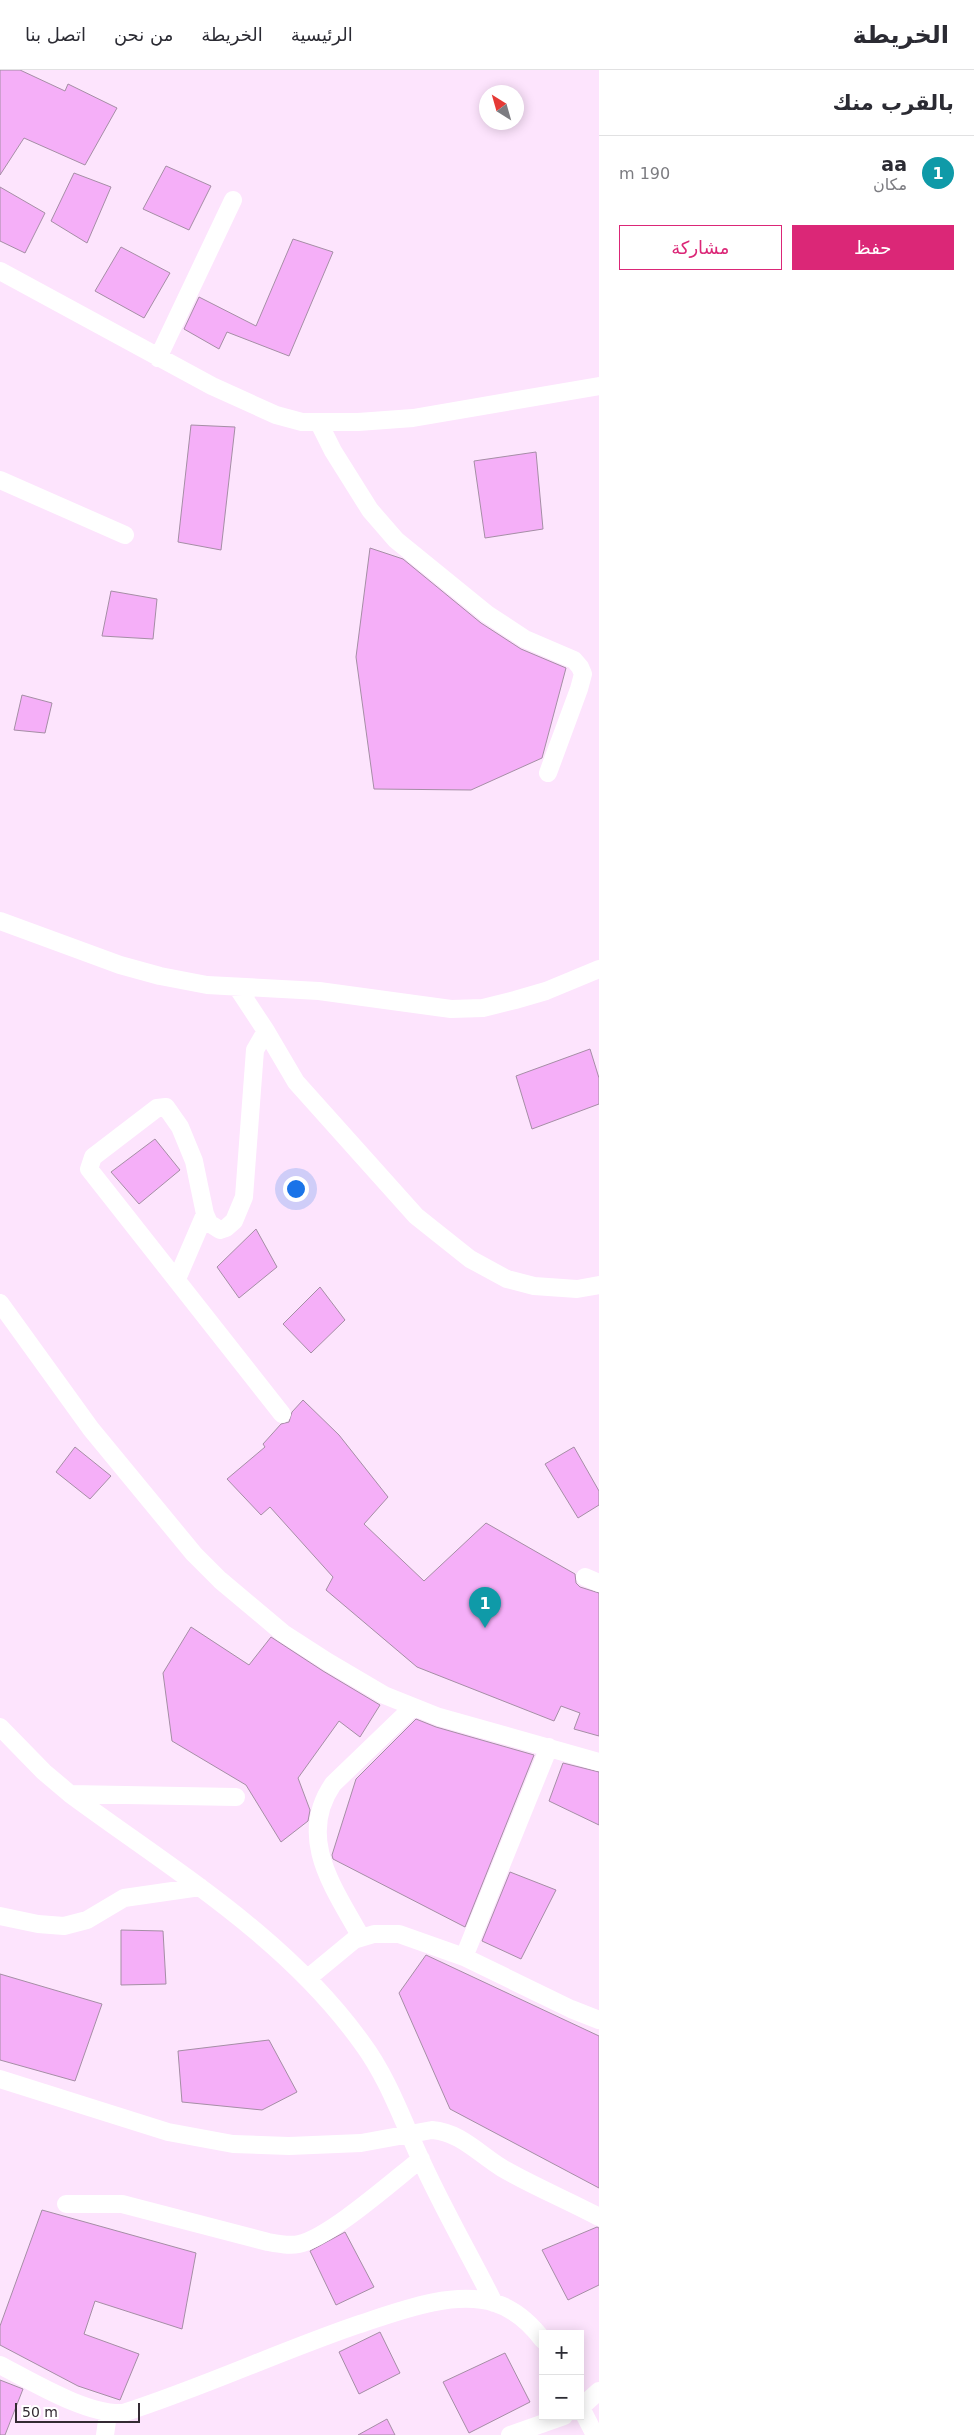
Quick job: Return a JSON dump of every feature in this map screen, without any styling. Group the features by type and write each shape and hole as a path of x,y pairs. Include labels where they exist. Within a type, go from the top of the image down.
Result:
{"street":[{"path":"158,358 233,200"},
{"path":"0,271 212,386 276,415 302,422 319,423 413,418 599,386"},
{"path":"319,423 333,451 370,510 396,540 488,614 525,639 574,660 580,667 583,674 579,689 548,773"},
{"path":"0,480 125,535"},
{"path":"0,921 120,965 160,976 207,985 319,991 451,1009 483,1008 546,991 599,969"},
{"path":"238,987 296,1082 416,1216 470,1259 507,1279 534,1286 577,1289 599,1285"},
{"path":"266,1031 257,1045 254,1056 244,1197 240,1211 234,1221 226,1228 220,1230 209,1222 205,1214 194,1161 180,1127 166,1107 157,1108 100,1151 90,1162 89,1169 282,1414"},
{"path":"177,1279 205,1214"},
{"path":"0,1303 91,1429 194,1554 220,1580 283,1633 359,1681 413,1708 599,1762"},
{"path":"361,1937 331,1882 323,1862 318,1844 318,1811 333,1784 413,1708"},
{"path":"0,1727 44,1772 70,1794 243,1918 308,1978 374,2059 385,2079 421,2160 494,2303"},
{"path":"464,1957 549,1747"},
{"path":"70,1794 236,1796"},
{"path":"0,1916 38,1924 64,1926 87,1920 124,1898 200,1888"},
{"path":"308,1978 346,1945 361,1937 374,1934 398,1934 464,1957 571,2009 599,2020"},
{"path":"0,2079 168,2132 208,2140 289,2146 361,2143 432,2130 443,2131 456,2136 502,2168 599,2217"},
{"path":"66,2204 122,2204 268,2242 300,2244 338,2223 421,2160"},
{"path":"0,2365 88,2407 108,2414 123,2413 143,2407 312,2340 432,2302 457,2300 494,2303 513,2311 539,2335"},
{"path":"584,2404 599,2391"},
{"path":"584,2413 595,2435"},
{"path":"105,2435 108,2414"},
{"path":"510,2435 553,2420"}],"building":[{"path":"0,70 20,70 65,91 68,84 117,108 85,165 24,138 0,175"},
{"path":"166,166 211,186 189,230 143,209"},
{"path":"74,173 111,187 87,243 51,221"},
{"path":"0,187 45,213 25,253 0,241"},
{"path":"293,239 333,252 289,356 227,332 219,349 184,329 199,297 256,326"},
{"path":"121,247 170,273 144,318 95,291"},
{"path":"191,425 235,427 221,550 178,542"},
{"path":"536,452 543,529 485,538 474,461"},
{"path":"370,548 403,559 481,623 521,649 566,668 542,758 471,790 374,789 356,657"},
{"path":"111,591 157,599 153,639 102,636"},
{"path":"22,695 52,703 45,733 14,730"},
{"path":"590,1049 599,1078 599,1104 532,1129 516,1076"},
{"path":"155,1139 180,1170 139,1204 111,1172"},
{"path":"256,1229 277,1267 239,1298 217,1267"},
{"path":"320,1287 345,1320 311,1353 283,1324"},
{"path":"303,1400 339,1435 388,1497 364,1524 424,1581 486,1523 575,1574 576,1583 580,1587 599,1593 599,1736 574,1729 580,1713 561,1706 554,1721 417,1667 326,1590 333,1577 270,1507 261,1515 227,1479 265,1447 263,1444 281,1424 289,1422 292,1412"},
{"path":"75,1447 111,1476 90,1499 56,1472"},
{"path":"574,1447 599,1491 599,1505 578,1518 545,1464"},
{"path":"191,1627 249,1665 271,1637 380,1705 360,1737 339,1721 298,1778 310,1810 308,1821 281,1842 246,1785 172,1741 163,1673"},
{"path":"416,1719 436,1727 534,1755 465,1927 333,1859 332,1855 356,1779"},
{"path":"563,1763 599,1772 599,1825 549,1801"},
{"path":"510,1872 556,1890 521,1959 482,1941"},
{"path":"121,1930 163,1931 166,1984 121,1985"},
{"path":"426,1955 599,2036 599,2188 450,2109 399,1993"},
{"path":"0,1974 102,2004 75,2081 0,2060"},
{"path":"269,2040 297,2092 262,2110 182,2102 178,2051"},
{"path":"42,2210 196,2253 182,2329 95,2301 84,2334 139,2354 120,2400 78,2386 0,2345 0,2326"},
{"path":"597,2227 599,2228 599,2285 568,2300 542,2250"},
{"path":"345,2232 374,2287 336,2305 310,2251"},
{"path":"380,2332 400,2373 359,2394 339,2352"},
{"path":"505,2353 530,2402 469,2433 443,2382"},
{"path":"0,2380 23,2389 5,2435 0,2435"},
{"path":"387,2419 395,2435 358,2435"}],"place":[{"name":"aa","path":"485,1628"}]}
